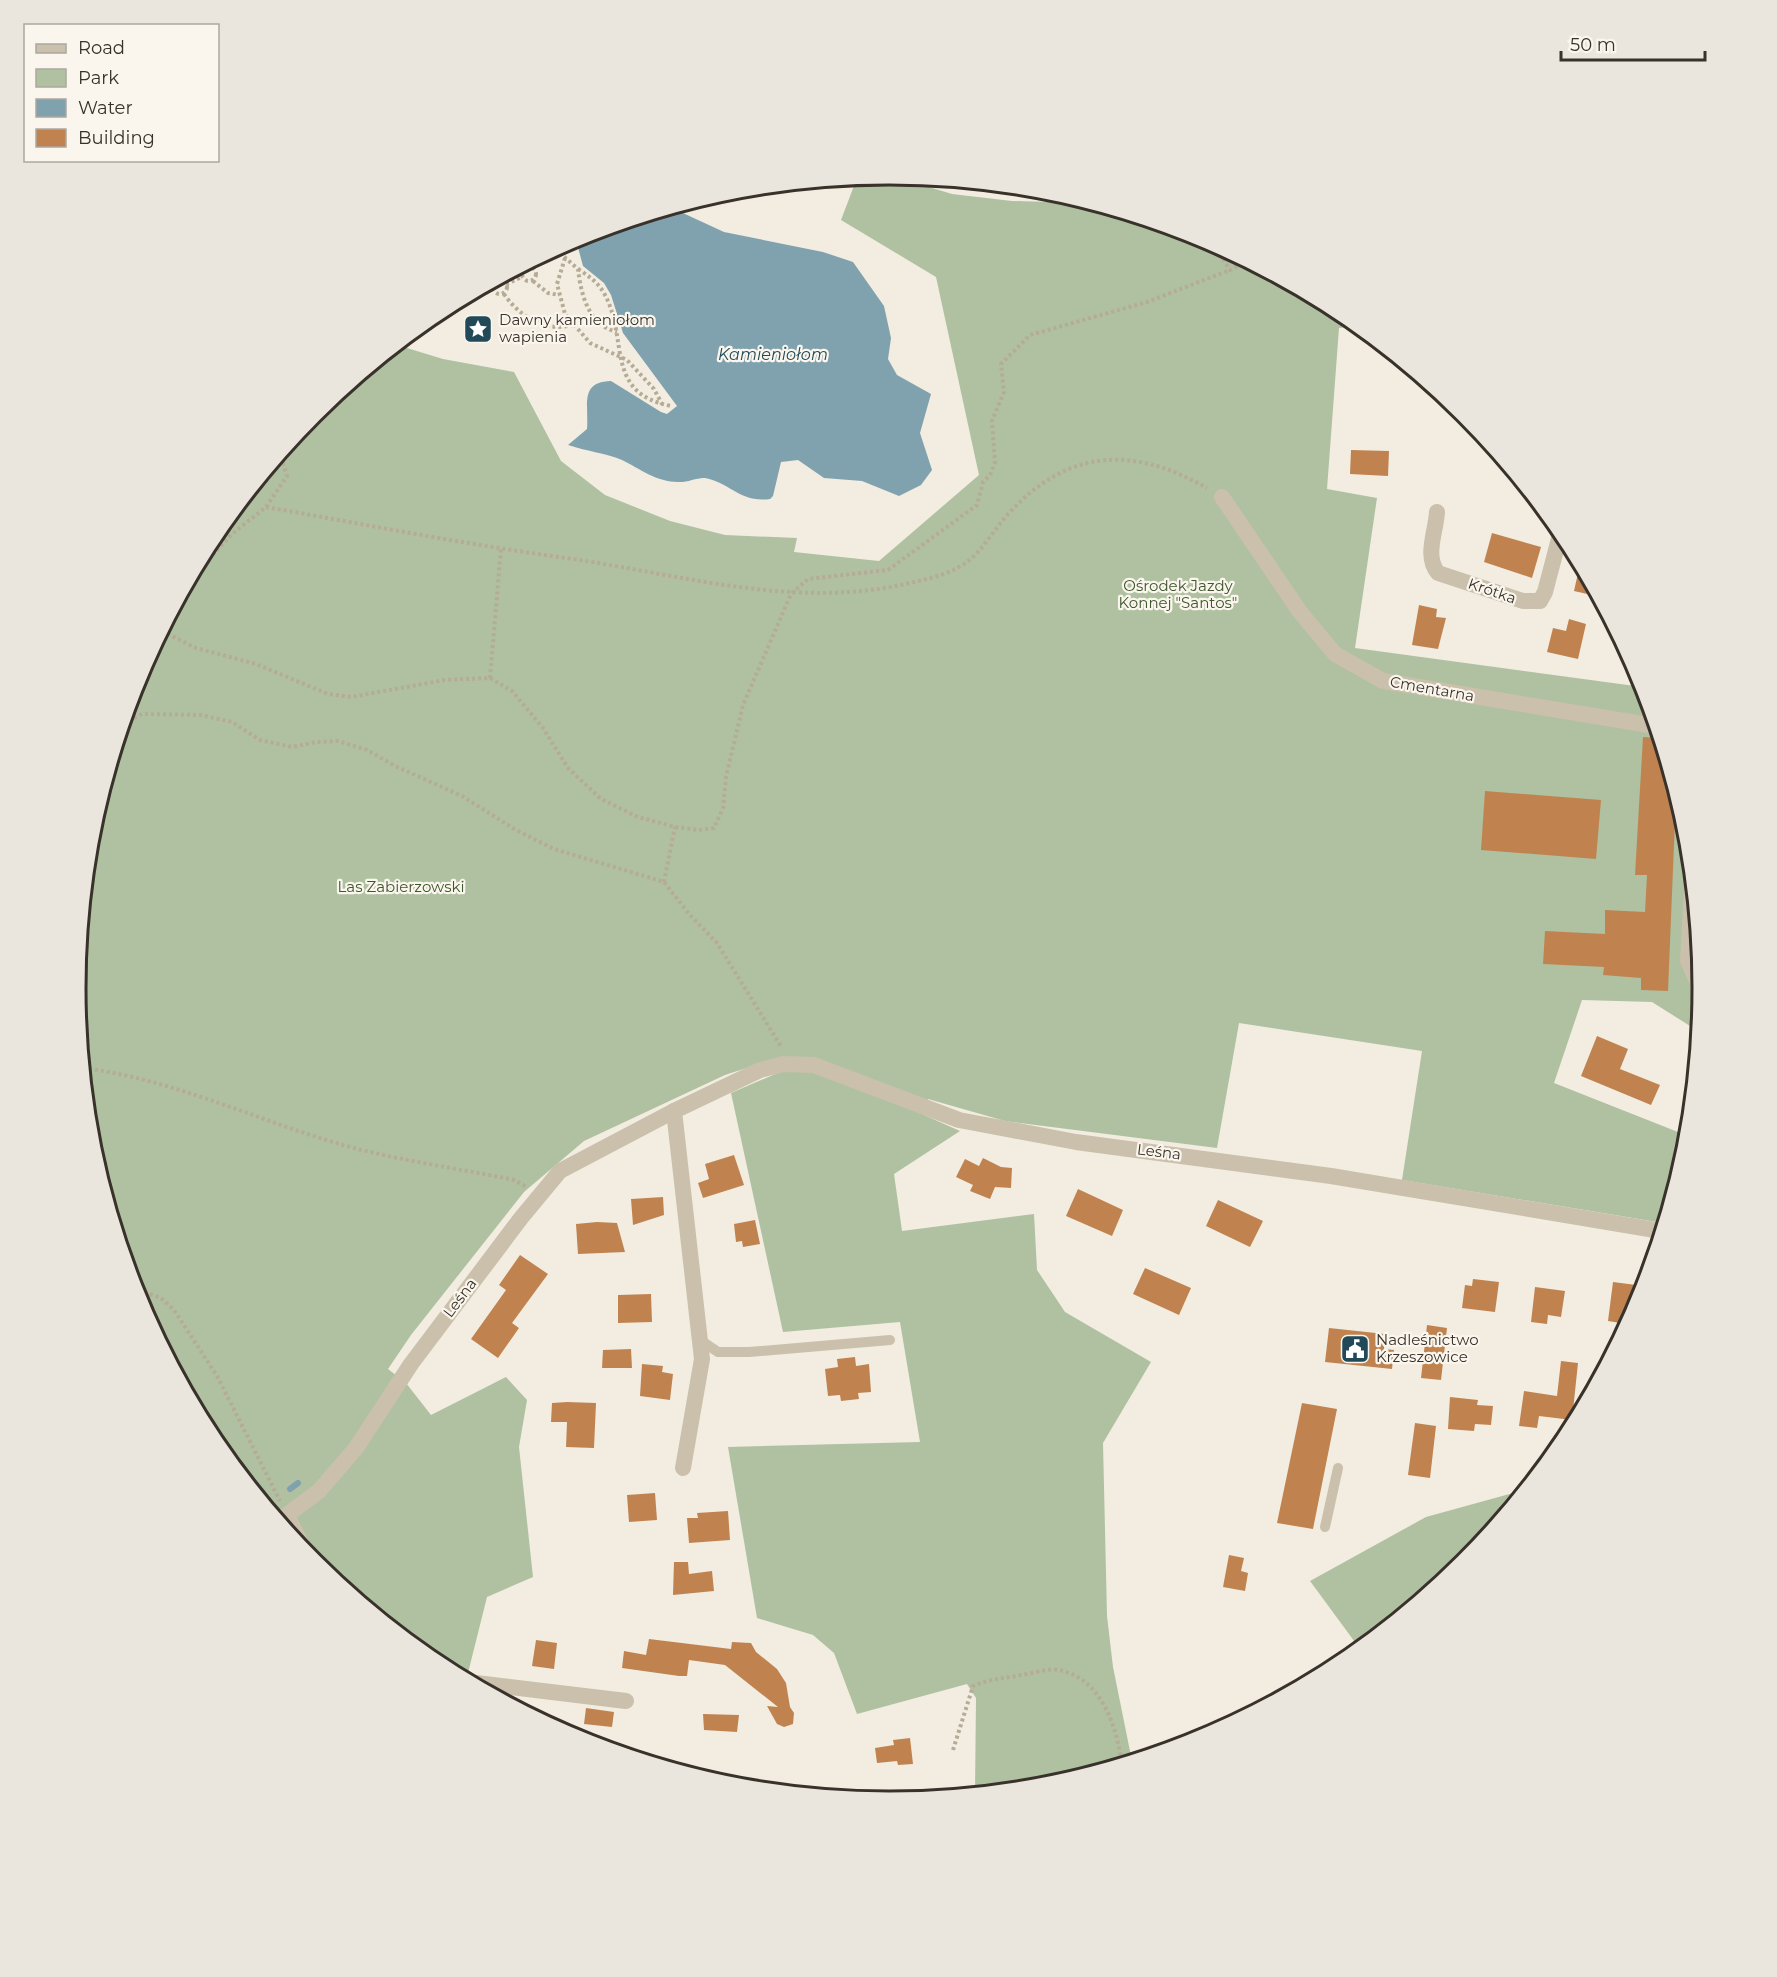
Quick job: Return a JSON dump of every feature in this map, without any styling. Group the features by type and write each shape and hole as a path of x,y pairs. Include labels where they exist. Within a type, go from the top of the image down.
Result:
{"street":[{"name":"Cmentarna","path":"1222,497 1300,612 1335,654 1383,681 1647,725"},
{"name":"Krótka","path":"1437,512 1430,564 1438,573 1523,602 1540,601 1545,592 1557,544"},
{"path":"1690,932 1688,961 1691,968"},
{"name":"Leśna","path":"283,1516 319,1491 356,1448 411,1364 560,1171 674,1111 760,1070 792,1064 814,1065 959,1120 1076,1142 1331,1176 1654,1230"},
{"path":"674,1111 702,1359 683,1468"},
{"path":"488,1684 626,1701"}],"lane":[{"path":"700,1340 718,1353 748,1353 890,1340"},
{"path":"1325,1527 1338,1468"}],"path":[{"path":"562,255 597,283 605,294 617,332 620,357 627,378 636,391 671,406"},
{"path":"565,258 557,284 565,314 572,325 590,343 627,360 654,389 662,404"},
{"path":"1222,258 1230,270"},
{"path":"168,634 196,648 256,664 328,694 351,697 445,680 490,678 513,692 543,728 568,768 601,799 638,818 675,827 699,830 714,828 720,820 726,777 743,705 791,594 808,579 888,570 977,505 983,482 990,475 995,463 992,421 1004,392 1001,364 1030,335 1148,302 1238,265"},
{"path":"533,268 536,273 533,281"},
{"path":"578,269 585,304 593,316 617,332"},
{"path":"522,277 528,282 533,281 548,292 559,294"},
{"path":"522,277 506,284 504,294 510,303 531,320 552,326 572,325"},
{"path":"494,289 495,293 504,294"},
{"path":"266,507 501,549 791,594 887,588 939,576 968,562 1011,512 1057,472 1091,462 1135,459 1182,474 1222,497"},
{"path":"214,553 232,534 266,507 287,476 283,462"},
{"path":"490,678 501,549"},
{"path":"133,718 141,714 201,715 232,722 260,740 292,747 315,742 338,741 348,744 367,750 395,766 462,796 516,830 554,849 664,882 689,914 717,943 792,1064"},
{"path":"664,882 675,827"},
{"path":"90,1069 123,1073 208,1098 357,1149 514,1180 541,1194"},
{"path":"146,1293 161,1298 174,1310 217,1376 279,1511"},
{"path":"953,1750 973,1686 985,1681 1057,1670 1084,1678 1098,1692 1119,1745 1121,1757"}],"green space":[{"path":"854,186 927,186 952,194 1012,201 1049,202 1147,228 1196,247 1244,268 1290,293 1344,327 1339,328 1327,489 1377,498 1355,648 1632,686 1649,730 1676,832 1685,884 1690,936 1691,1026 1652,1002 1582,1000 1554,1083 1678,1132 1656,1222 1402,1180 1422,1051 1239,1023 1217,1148 1005,1121 928,1099 924,1115 960,1131 894,1174 902,1231 1034,1214 1037,1270 1065,1312 1151,1362 1103,1443 1107,1616 1113,1667 1131,1754 1045,1776 975,1787 976,1698 967,1684 857,1714 834,1653 813,1635 757,1618 728,1447 920,1442 900,1322 783,1332 731,1093 780,1072 818,1072 774,1059 725,1075 584,1141 524,1192 411,1335 388,1369 406,1383 431,1415 506,1377 527,1400 519,1447 533,1577 487,1597 468,1672 400,1626 321,1556 251,1477 193,1390 168,1344 128,1247 101,1145 92,1093 87,1041 87,936 92,884 101,832 128,730 168,633 221,542 251,500 285,459 359,385 405,347 443,359 514,372 561,461 605,495 670,521 725,535 797,538 794,552 879,561 979,475 936,277 841,220"},
{"path":"1513,1493 1456,1556 1418,1592 1355,1642 1310,1581 1426,1517"}],"water":[{"name":"Kamieniołom","path":"682,213 724,232 823,252 853,262 884,306 891,338 888,359 897,375 931,394 920,433 932,470 921,485 899,496 862,481 824,478 798,460 781,462 773,496 770,499 760,499 743,495 705,478 681,482 663,480 622,460 568,445 587,429 588,396 590,390 601,382 611,381 667,414 677,406 623,333 611,295 604,283 583,266 578,248 630,228"}],"building":[{"path":"1351,450 1389,451 1388,476 1350,474"},
{"path":"1492,533 1541,547 1532,578 1484,562"},
{"path":"1577,576 1588,594 1574,591"},
{"path":"1419,605 1437,609 1436,617 1446,618 1438,649 1412,645"},
{"path":"1569,619 1586,624 1578,659 1547,652 1553,628 1566,631"},
{"path":"1643,737 1651,738 1675,827 1668,991 1641,990 1641,978 1603,975 1604,967 1543,964 1545,931 1605,934 1605,910 1645,912 1647,875 1635,875"},
{"path":"1485,791 1601,800 1596,859 1481,850"},
{"path":"1597,1036 1628,1049 1620,1069 1660,1085 1651,1105 1581,1076"},
{"path":"734,1155 744,1185 703,1198 698,1183 709,1179 705,1164"},
{"path":"983,1158 1001,1167 1012,1168 1011,1188 995,1187 990,1199 970,1191 973,1185 956,1177 965,1159 979,1166"},
{"path":"1078,1189 1123,1210 1112,1236 1066,1216"},
{"path":"663,1197 664,1215 633,1225 631,1199"},
{"path":"1218,1200 1263,1221 1250,1247 1206,1226"},
{"path":"755,1220 760,1244 743,1247 742,1241 736,1242 734,1224"},
{"path":"617,1223 625,1252 578,1254 576,1224"},
{"path":"520,1255 548,1274 512,1323 519,1328 498,1358 471,1339 506,1290 499,1285"},
{"path":"1145,1268 1191,1288 1179,1315 1133,1294"},
{"path":"1473,1279 1499,1282 1495,1312 1462,1308 1465,1285 1472,1286"},
{"path":"1613,1282 1634,1285 1618,1323 1608,1321"},
{"path":"1535,1287 1565,1291 1561,1317 1548,1315 1547,1324 1531,1322"},
{"path":"651,1294 652,1322 618,1323 618,1295"},
{"path":"1427,1325 1447,1328 1441,1380 1421,1378"},
{"name":"Nadleśnictwo Krzeszowice","path":"1329,1328 1385,1334 1384,1349 1394,1350 1392,1369 1325,1362"},
{"path":"631,1349 632,1368 602,1368 603,1350"},
{"path":"855,1357 856,1366 869,1364 871,1392 858,1393 859,1399 841,1401 840,1395 828,1396 825,1369 838,1367 837,1359"},
{"path":"1561,1361 1578,1363 1573,1407 1566,1419 1539,1416 1537,1428 1519,1426 1524,1391 1557,1396"},
{"path":"642,1364 663,1366 662,1372 673,1374 670,1400 640,1396"},
{"path":"1450,1397 1478,1400 1477,1405 1493,1406 1491,1425 1475,1424 1474,1431 1448,1429"},
{"path":"552,1403 596,1403 594,1448 566,1447 567,1422 551,1422"},
{"path":"1302,1403 1337,1409 1313,1529 1277,1523"},
{"path":"1415,1423 1436,1426 1430,1478 1408,1475"},
{"path":"655,1493 657,1520 629,1522 627,1495"},
{"path":"728,1511 730,1540 689,1543 687,1518 698,1518 697,1513"},
{"path":"1229,1555 1244,1558 1241,1571 1248,1573 1245,1591 1223,1587"},
{"path":"674,1562 688,1562 689,1574 712,1571 714,1591 673,1595"},
{"path":"649,1639 731,1649 732,1642 751,1643 756,1652 777,1669 786,1683 790,1707 794,1713 793,1724 784,1727 777,1724 767,1706 778,1707 725,1665 689,1660 687,1676 622,1668 624,1651 646,1655"},
{"path":"536,1640 557,1643 554,1669 532,1666"},
{"path":"586,1708 614,1712 612,1727 584,1724"},
{"path":"703,1714 739,1715 737,1732 704,1730"},
{"path":"910,1738 913,1764 898,1765 897,1761 877,1763 875,1748 894,1745 893,1740"}],"waterway":[{"path":"290,1489 298,1483"}],"place":[{"name":"Dawny kamieniołom wapienia","path":"478,329"},
{"name":"Nadleśnictwo Krzeszowice","path":"1355,1349"}],"park label":[{"name":"Ośrodek Jazdy Konnej \"Santos\"","path":"1178,594"},
{"name":"Las Zabierzowski","path":"401,887"}]}
